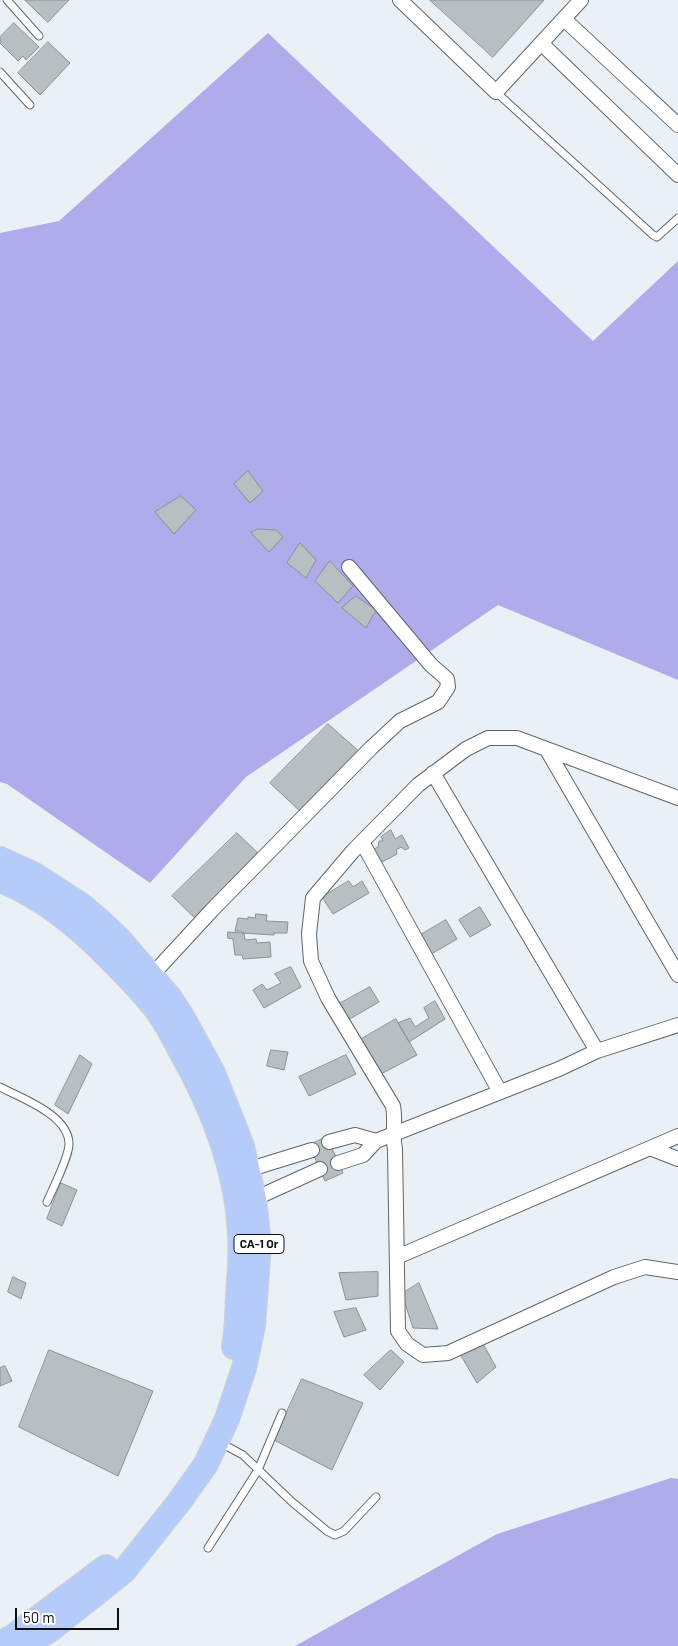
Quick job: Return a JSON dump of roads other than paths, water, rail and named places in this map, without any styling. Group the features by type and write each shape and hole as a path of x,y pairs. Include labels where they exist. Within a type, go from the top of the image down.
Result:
{"highway":[{"name":"CA-1 Or","path":"0,858 33,874 81,905 100,920 152,975 170,998 213,1073 242,1146 254,1199 259,1244 253,1326 244,1368 235,1395 206,1464 124,1571 51,1630 26,1646"},
{"name":"CA-1 Or","path":"0,1644 14,1636 55,1603 103,1569 122,1552 158,1509 191,1460 207,1429 229,1367 238,1328 241,1260 236,1195 219,1135 202,1089 168,1028 135,984 80,930 62,915 43,903 3,884"}],"street":[{"path":"400,0 496,92 582,0"},
{"path":"564,19 678,125"},
{"path":"542,44 678,175"},
{"path":"152,975 212,910 400,721 438,702 448,688 447,679 431,665 349,567"},
{"path":"678,798 517,738 488,738 466,749 418,785 362,842 313,898 308,934 311,961 328,998 393,1106 396,1119 393,1135 395,1149 398,1331 407,1344 423,1355 448,1353 614,1277 644,1267 678,1272"},
{"path":"547,750 678,975"},
{"path":"433,773 598,1051"},
{"path":"362,842 500,1092"},
{"path":"338,1163 363,1155 376,1141 559,1069 598,1051 678,1025"},
{"path":"329,1142 355,1135 376,1141"},
{"path":"397,1257 678,1136"},
{"path":"650,1148 678,1159"},
{"path":"247,1170 312,1150"},
{"path":"254,1199 320,1169"}],"lane":[{"path":"7,0 39,36"},
{"path":"0,72 30,104"},
{"path":"496,92 653,235 657,237 678,218"},
{"path":"0,1087 48,1111 62,1126 69,1142 67,1152 47,1202"},
{"path":"208,1548 258,1470 282,1413"},
{"path":"216,1441 243,1455 327,1532 335,1535 344,1531 376,1497"}]}
